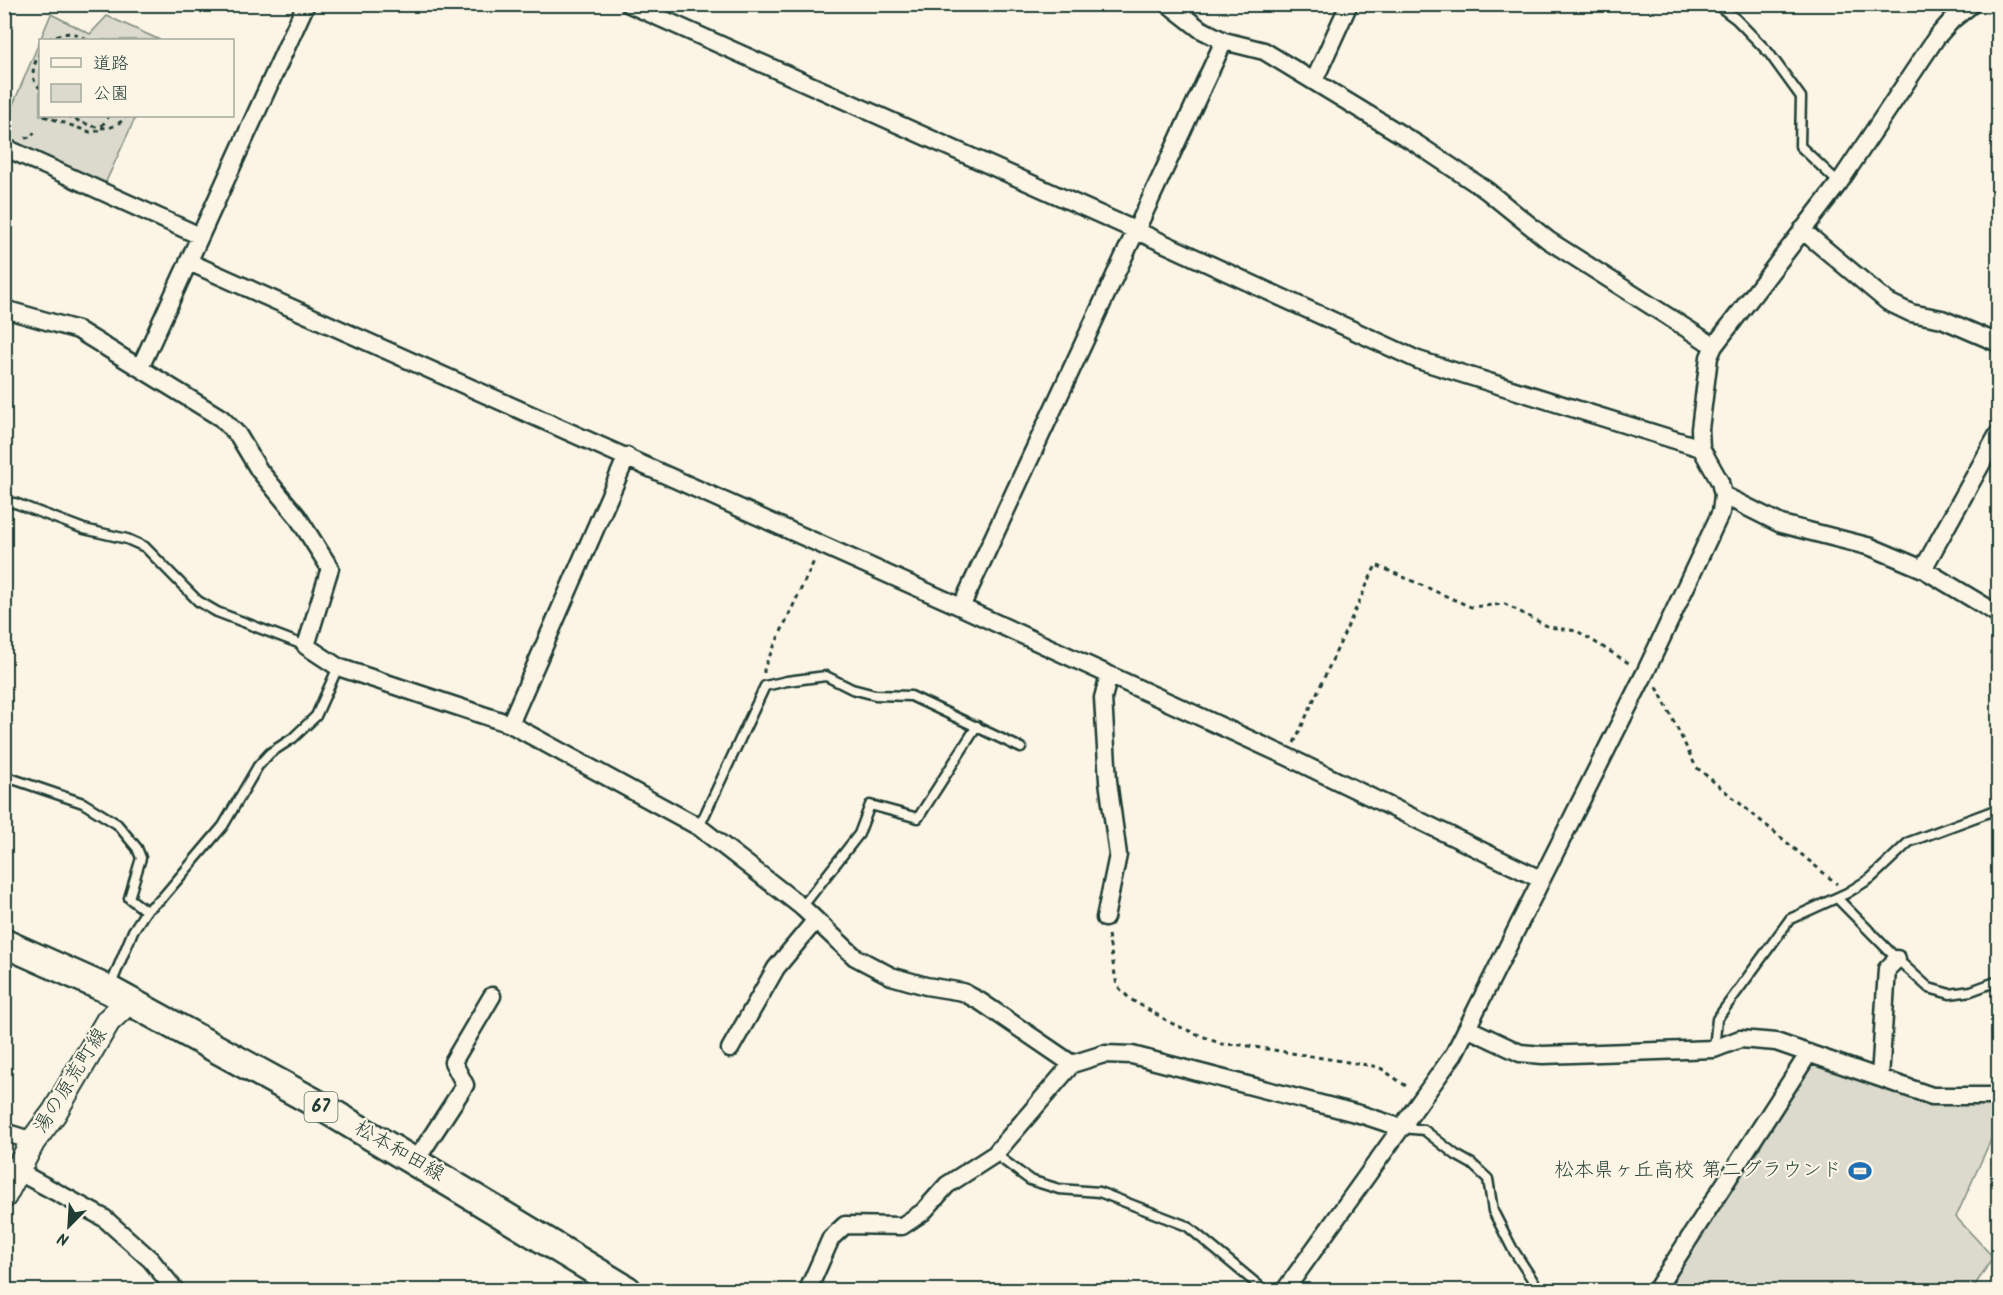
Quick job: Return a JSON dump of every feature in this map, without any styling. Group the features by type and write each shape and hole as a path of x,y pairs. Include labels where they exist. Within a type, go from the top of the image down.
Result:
{"main road":[{"name":"松本和田線","path":"4,943 118,996 312,1101 612,1284"},
{"name":"湯の原荒町線","path":"4,1197 33,1141 54,1113 108,1021 118,996"}],"street":[{"path":"140,368 306,4"},
{"path":"629,4 1137,231 1418,360 1701,448"},
{"path":"1168,4 1200,29 1224,40 1264,51 1417,144 1486,190 1548,240 1714,346"},
{"path":"1314,81 1349,4"},
{"path":"1285,1290 1454,1054 1645,673 1721,512 1723,495 1720,482 1701,448 1700,429 1709,357 1714,346 1839,183 1936,38 1952,20 1972,4"},
{"path":"962,607 1224,40"},
{"path":"4,147 200,236"},
{"path":"1802,230 1888,302 1911,313 1942,319 1998,343"},
{"path":"189,262 962,607 1288,757 1540,879"},
{"path":"4,309 78,330 221,418 238,435 260,470 297,516 330,568 306,646 338,667 510,723 699,827 802,907 855,957 891,976 926,986 963,992 1072,1064"},
{"path":"1923,569 1998,434"},
{"path":"510,723 627,456"},
{"path":"1723,495 1781,524 1871,547 1923,569 1998,614"},
{"path":"1106,918 1118,855 1108,781 1103,698 1109,675"},
{"path":"730,1049 776,968 815,921"},
{"path":"1880,1078 1887,969 1897,959"},
{"path":"415,1162 465,1085 453,1062 492,996"},
{"path":"1467,1028 1520,1053 1543,1055 1714,1048 1740,1040 1776,1042 1932,1096 1998,1096"},
{"path":"1656,1290 1809,1053"},
{"path":"808,1290 831,1238 844,1225 902,1226 923,1212 946,1185 995,1154 1072,1064 1104,1054 1132,1055 1363,1115 1402,1128"},
{"path":"4,1132 33,1141"},
{"path":"17,1171 104,1218 151,1260 175,1290"}],"lane":[{"path":"1716,4 1736,19 1769,53 1801,98 1800,146 1839,183"},
{"path":"4,503 15,503 84,528 127,539 145,547 198,601 217,612 306,646"},
{"path":"118,996 133,931 146,911 162,898 222,826 258,766 270,753 293,738 316,716 338,667"},
{"path":"699,827 765,686 826,676 852,689 875,695 911,696 1020,748"},
{"path":"802,907 859,834 870,805 918,818 977,726"},
{"path":"4,776 83,803 117,824 137,848 141,858 129,898 146,911"},
{"path":"1714,1048 1717,1019 1790,919 1847,893 1871,878 1909,842 1995,810 1998,806"},
{"path":"1836,898 1929,988 1950,994 1971,991 1998,981"},
{"path":"1402,1128 1424,1130 1456,1155 1472,1164 1488,1179 1493,1211 1512,1248 1539,1290"},
{"path":"995,1154 1030,1180 1059,1189 1099,1192 1187,1226 1264,1290"}],"path":[{"path":"50,39 58,34 81,35 86,39"},
{"path":"38,83 32,72 39,54"},
{"path":"47,117 90,132 98,131 108,117"},
{"path":"70,117 107,129 115,126 125,117"},
{"path":"765,686 764,668 822,544"},
{"path":"1288,757 1376,565 1471,608 1505,604 1549,627 1576,631 1645,673 1656,686 1696,767 1847,893"},
{"path":"1106,918 1117,986 1130,999 1173,1024 1221,1044 1242,1045 1379,1066 1423,1097"}],"green space":[{"path":"51,14 90,34 107,16 158,39 40,39"},
{"path":"39,42 39,117 136,117 104,186 5,142 5,124"},
{"name":"松本県ヶ丘高校 第二グラウンド","path":"1809,1063 1914,1099 1998,1103 1998,1124 1956,1217 1993,1257 1972,1290 1668,1290"}],"place":[{"name":"松本県ヶ丘高校 第二グラウンド","path":"1860,1171"}]}
